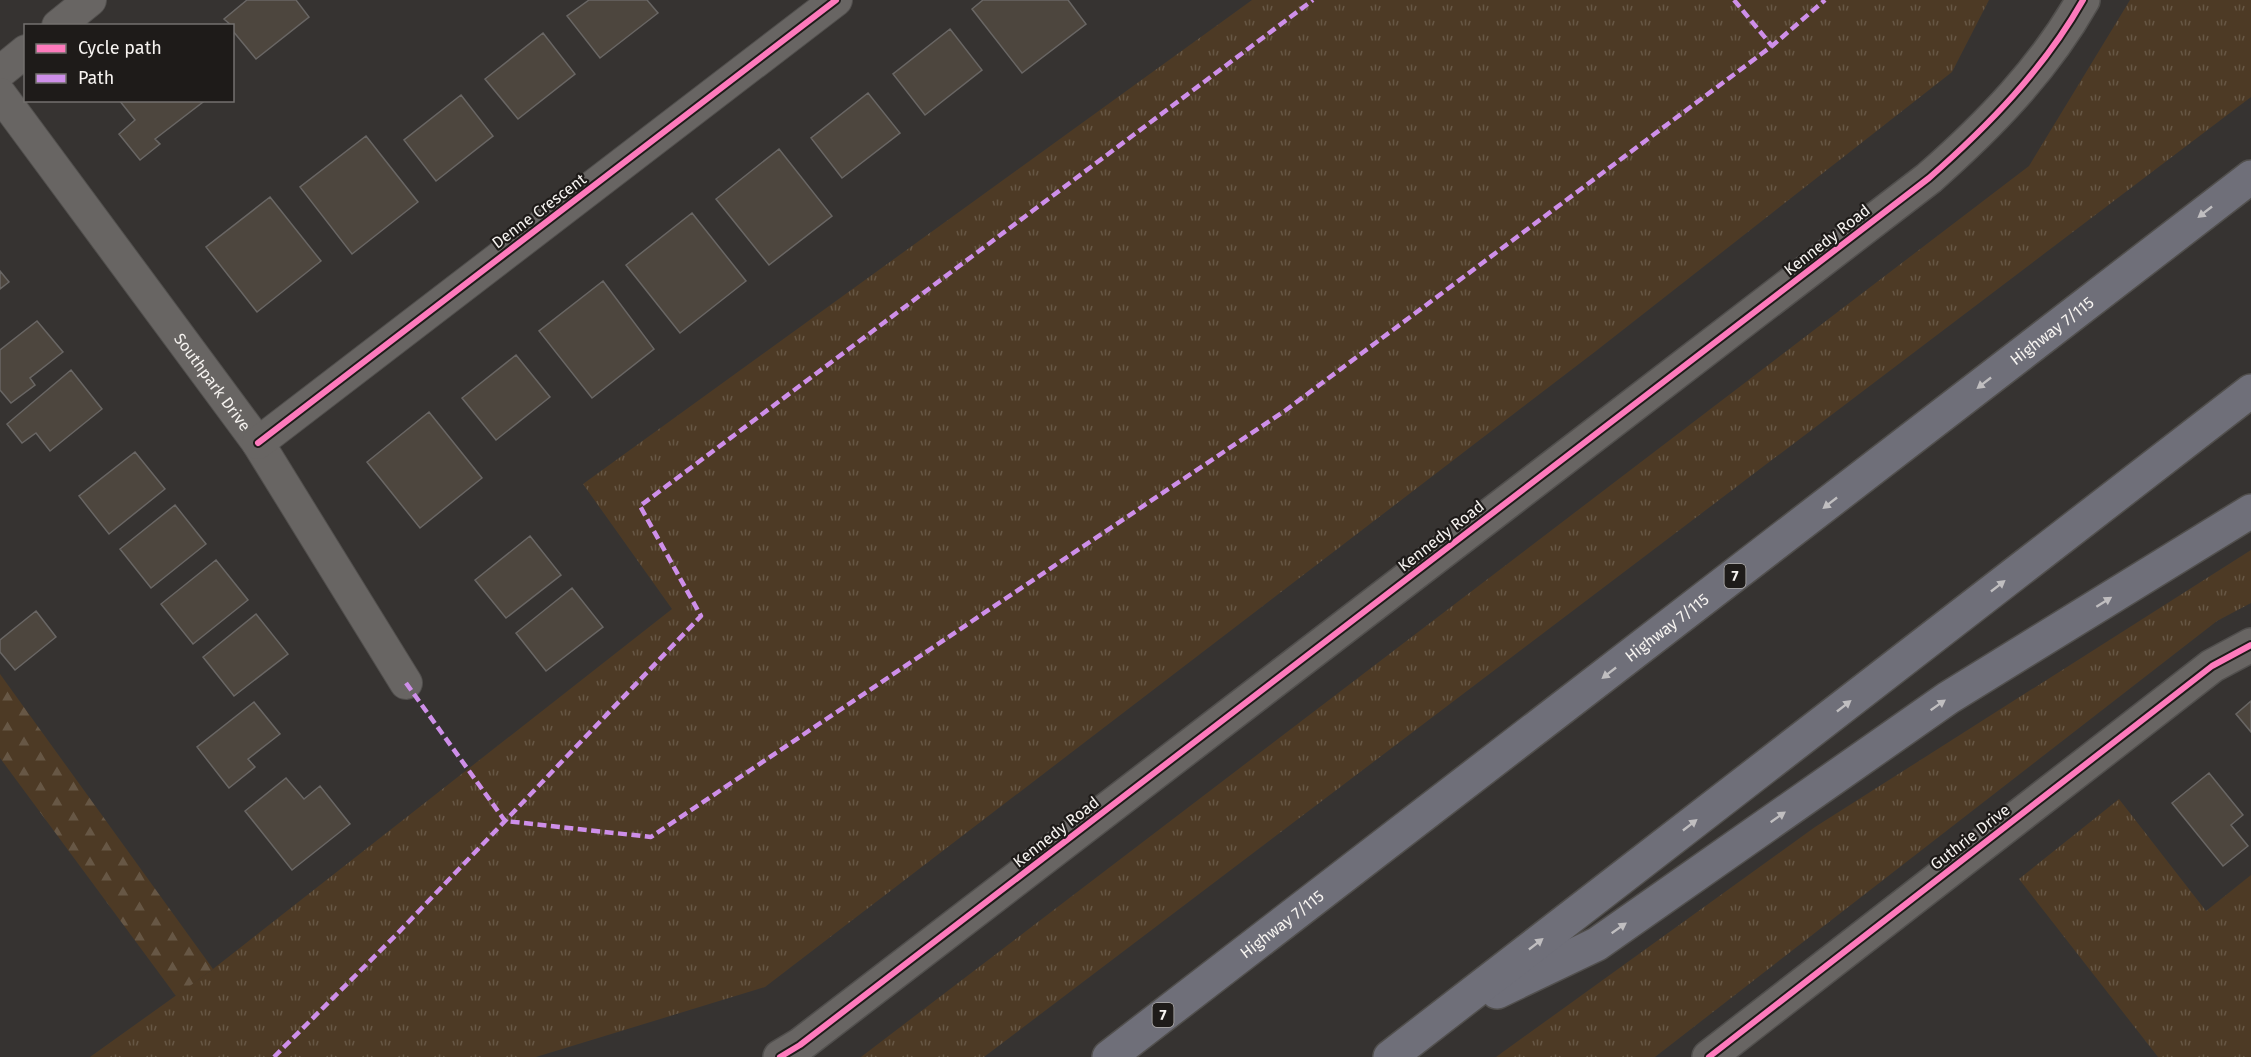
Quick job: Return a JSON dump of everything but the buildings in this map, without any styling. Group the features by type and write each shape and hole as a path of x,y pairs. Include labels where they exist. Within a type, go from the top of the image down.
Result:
{"highway":[{"name":"Highway 7/115","path":"1109,1057 2251,177"},
{"path":"1390,1057 2251,391"},
{"path":"1436,1021 1597,944 1948,698 2251,511"},
{"path":"1097,1057 1217,973"}],"street":[{"path":"60,24 90,0"},
{"name":"Denne Crescent","path":"258,443 836,0"},
{"name":"Kennedy Road","path":"780,1057 800,1045 1929,178 1988,126 2071,21 2083,0"},
{"path":"0,72 24,53"},
{"name":"Southpark Drive","path":"0,94 258,443 406,683"},
{"name":"Guthrie Drive","path":"1709,1057 2212,666 2251,645"}],"green space":[{"path":"1252,0 1989,0 1952,72 1596,351 765,987 536,1057 90,1057 213,969 672,609 583,484"},
{"path":"2130,0 2251,0 2251,97 984,1057 861,1057 2029,166"},
{"path":"2251,550 2251,603 2217,621 1655,1057 1496,1057 1815,827"},
{"path":"0,674 213,969 176,996 0,758"},
{"path":"2119,799 2206,911 2251,875 2251,1057 2158,1057 2019,879"}],"marked path":[{"path":"274,1057 395,936 701,616 640,506 1313,0"},
{"path":"1734,0 1772,46"},
{"path":"406,683 505,821 651,837 1286,410 1772,46 1825,0"}],"cycle path":[{"path":"258,443 836,0"},
{"path":"780,1057 800,1045 1929,178 2014,95 2051,50 2083,0"},
{"path":"1709,1057 2212,666 2251,645"}]}
